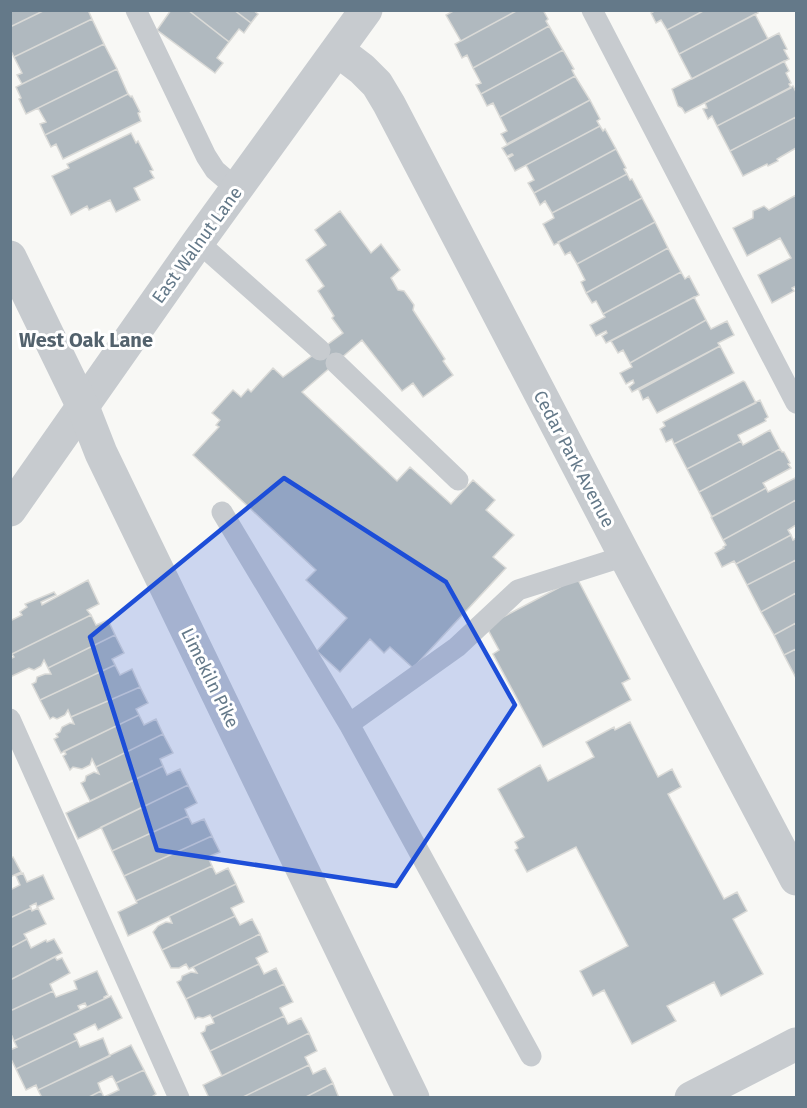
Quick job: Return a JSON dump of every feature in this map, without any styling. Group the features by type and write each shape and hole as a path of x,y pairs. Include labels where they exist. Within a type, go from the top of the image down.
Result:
{"street":[{"name":"East Walnut Lane","path":"10,510 198,242 366,10"},
{"name":"Cedar Park Avenue","path":"337,50 377,84 389,104 796,879"},
{"name":"Limekiln Pike","path":"10,257 83,406 101,453 413,1098"},
{"path":"691,1098 796,1044"}],"lane":[{"path":"136,10 206,156 215,170 237,189"},
{"path":"592,10 796,403"},
{"path":"198,242 328,356 458,480"},
{"path":"222,512 349,724 531,1056"},
{"path":"349,724 457,647 518,590 625,556"},
{"path":"10,719 179,1098"}],"highlighted area":[{"path":"284,478 446,582 515,705 396,886 157,850 90,637"}],"building":[{"path":"10,10 45,10 10,27"},
{"path":"45,10 88,10 92,19 14,57 10,49 10,27"},
{"path":"171,10 188,10 229,42 217,58 223,63 215,73 157,30"},
{"path":"188,10 234,10 251,23 244,33 239,29 229,42"},
{"path":"234,10 253,10 258,14 251,23"},
{"path":"455,10 518,10 461,41 446,15"},
{"path":"518,10 543,10 549,26 473,68 467,55 462,58 455,44"},
{"path":"656,10 705,10 667,30 661,20 656,23 651,13"},
{"path":"705,10 757,10 758,13 679,54 667,30"},
{"path":"755,14 768,39 692,79 679,54"},
{"path":"92,19 104,44 22,84 17,75 22,73 14,57"},
{"path":"549,26 563,50 481,94 476,85 481,83 473,68"},
{"path":"779,33 789,59 685,113 678,106 672,89"},
{"path":"104,44 117,69 26,114 16,87"},
{"path":"563,50 574,69 572,70 575,76 500,117 493,103 487,106 481,94"},
{"path":"784,61 789,71 786,73 791,88 717,126 712,116 708,119 703,109 707,108 705,103"},
{"path":"117,69 128,94 45,135 40,124 46,122 38,108"},
{"path":"575,76 590,100 507,144 501,134 507,131 500,117"},
{"path":"793,86 796,92 796,117 730,151 717,126"},
{"path":"128,94 132,96 140,112 138,113 141,121 63,159 56,144 51,147 45,135"},
{"path":"590,100 600,119 597,121 600,126 515,171 508,158 513,155 507,156 502,148"},
{"path":"796,117 796,148 777,159 778,161 743,176 730,151"},
{"path":"600,126 603,131 605,129 616,149 534,193 528,183 534,180 526,165"},
{"path":"131,133 136,143 138,141 153,170 150,171 154,178 134,188 140,200 116,212 110,200 89,210 87,206 71,215 52,176 69,168 67,164"},
{"path":"616,149 627,174 552,213 545,201 540,205 534,193"},
{"path":"627,174 642,198 554,245 543,224 554,218 552,213"},
{"path":"796,195 796,286 792,288 794,291 772,303 758,275 791,258 780,238 747,256 733,228 753,218 753,211 764,206 769,210"},
{"path":"642,198 655,222 577,264 570,252 565,255 558,242"},
{"path":"340,211 371,253 381,244 400,270 391,278 398,290 404,291 414,305 413,310 453,375 423,397 413,383 402,391 362,340 302,392 397,481 410,467 451,504 473,480 495,500 486,510 514,535 493,557 506,568 413,668 390,647 384,653 370,639 340,672 317,651 347,618 306,580 316,570 193,455 219,427 216,425 220,420 212,413 233,390 241,397 248,389 251,392 273,368 283,377 343,333 318,291 324,286 306,260 326,245 315,230"},
{"path":"655,222 668,248 586,293 581,282 585,280 577,264"},
{"path":"668,248 681,272 603,314 596,301 592,303 586,293"},
{"path":"681,272 685,279 689,276 699,295 606,343 602,336 607,333 606,331 596,336 590,325 605,317 603,314"},
{"path":"694,297 706,320 630,363 623,350 618,353 611,341"},
{"path":"706,320 711,329 727,321 734,335 718,343 720,346 632,392 629,387 634,383 633,380 626,384 620,373 632,367 630,363"},
{"path":"720,346 734,373 657,413 648,397 643,400 639,390"},
{"path":"743,381 756,403 674,444 672,439 666,442 660,429 665,426 663,422"},
{"path":"760,400 768,417 766,421 738,435 741,441 687,469 674,444"},
{"path":"770,430 780,449 699,492 687,469 741,441 743,445"},
{"path":"780,449 784,452 791,468 763,483 766,488 712,517 699,492"},
{"path":"795,478 796,500 723,540 711,517 766,488 768,492"},
{"path":"796,500 796,525 788,530 791,535 736,564 734,561 722,567 715,553 726,545 723,540"},
{"path":"791,535 793,540 796,538 796,560 747,585 736,564"},
{"path":"796,560 796,593 761,612 747,585"},
{"path":"577,578 630,679 622,683 631,700 543,747 493,654 499,650 486,626"},
{"path":"88,580 99,604 87,610 91,615 12,654 10,617 12,620 22,615 20,612 27,607 25,604 54,592 56,595 41,602 42,605"},
{"path":"796,593 796,623 774,635 761,612"},
{"path":"91,615 96,625 108,620 115,635 48,668 44,660 41,666 34,670 29,668 10,677 10,659 14,657 12,654"},
{"path":"796,623 796,649 784,655 774,635"},
{"path":"115,635 124,653 112,659 115,665 40,700 32,684 36,682 37,677 51,674 48,668"},
{"path":"796,649 796,678 784,655"},
{"path":"115,665 120,675 132,669 140,687 71,717 68,710 65,715 57,719 53,717 50,719 40,700"},
{"path":"140,687 148,703 136,709 139,715 61,753 54,739 58,737 56,734 62,727 70,723 74,724 71,717"},
{"path":"139,715 144,725 156,719 163,734 96,767 92,759 90,765 82,769 73,767 70,770 63,756 66,754 64,751"},
{"path":"630,722 658,777 672,769 681,787 668,794 724,899 737,892 747,911 733,919 763,974 721,996 714,982 667,1006 676,1021 632,1044 604,990 593,996 580,971 628,946 576,847 527,872 515,850 518,848 515,842 524,837 498,789 540,765 548,781 594,757 586,742 614,727 615,730"},
{"path":"163,734 173,753 160,759 163,766 90,801 81,783 85,781 86,776 94,772 99,774 96,767"},
{"path":"163,766 167,775 180,769 188,785 78,839 66,813"},
{"path":"188,785 197,803 185,809 188,816 112,851 101,827"},
{"path":"188,816 192,824 204,819 212,836 124,876 112,851"},
{"path":"212,836 220,852 208,857 212,866 136,901 124,876"},
{"path":"13,857 21,872 10,877 10,859"},
{"path":"212,866 216,874 228,868 236,884 128,936 118,912 137,903 136,901"},
{"path":"23,873 27,882 43,875 54,899 37,907 36,903 30,906 31,908 10,918 10,890 20,885 16,876"},
{"path":"236,884 244,902 231,908 235,916 162,950 153,932 166,922 172,923 169,916"},
{"path":"31,908 32,911 38,908 46,924 24,934 27,939 10,948 10,918"},
{"path":"235,916 240,925 252,919 260,934 189,969 186,964 179,968 171,968 162,950"},
{"path":"260,934 268,952 256,958 259,964 186,999 177,982 182,976 191,972 197,973 193,967"},
{"path":"27,939 31,948 46,940 47,942 54,939 62,953 10,980 10,948"},
{"path":"55,957 57,960 62,958 70,973 50,984 53,991 10,1011 10,980"},
{"path":"259,964 264,974 276,968 284,984 212,1018 210,1015 195,1019 186,999"},
{"path":"97,971 108,995 104,999 87,1007 85,1003 78,1006 80,1010 14,1041 12,1036 10,1037 10,1011 53,991 56,997 77,989 74,981"},
{"path":"284,984 293,1002 280,1008 284,1016 210,1051 201,1033 205,1031 206,1026 214,1023 212,1018"},
{"path":"111,996 122,1018 98,1030 95,1024 74,1034 77,1040 16,1069 10,1057 10,1050 17,1047 14,1041"},
{"path":"284,1016 288,1024 301,1018 309,1033 222,1076 210,1051"},
{"path":"309,1033 317,1051 305,1057 309,1065 241,1098 209,1098 203,1085"},
{"path":"103,1038 110,1056 38,1090 36,1085 26,1090 16,1069 77,1040 80,1047"},
{"path":"131,1045 144,1070 116,1083 112,1076 98,1083 101,1091 87,1098 37,1098 41,1096 38,1090"},
{"path":"309,1065 313,1074 325,1068 333,1083 304,1098 241,1098"},
{"path":"144,1070 156,1094 150,1098 87,1098 101,1091 104,1097 119,1090 116,1083"},
{"path":"333,1083 339,1098 304,1098"}],"district":[{"name":"West Oak Lane","path":"86,340"}]}
